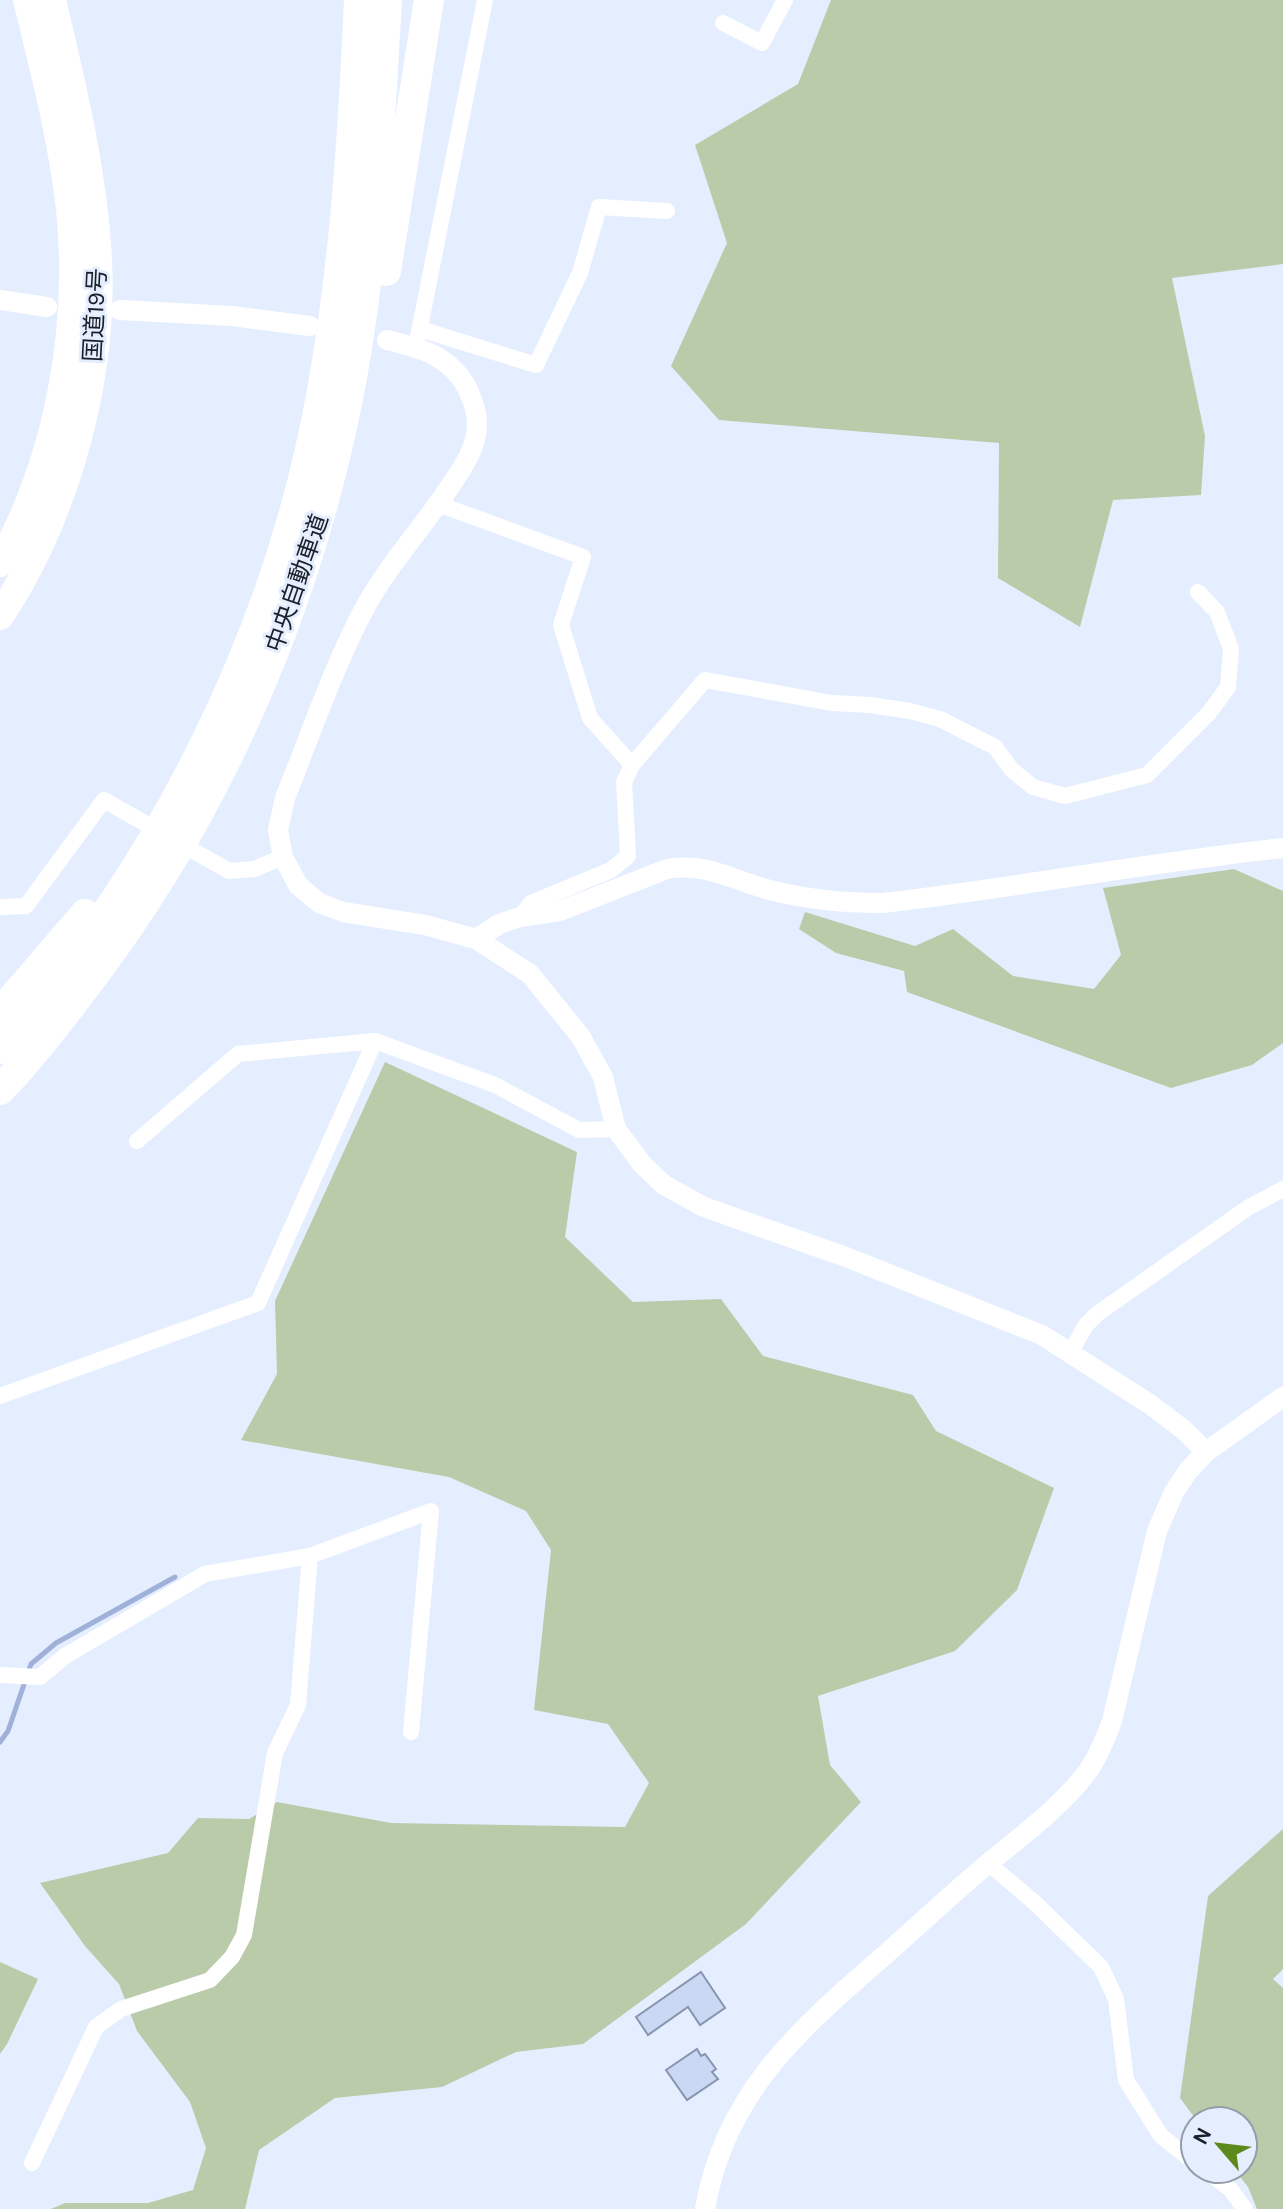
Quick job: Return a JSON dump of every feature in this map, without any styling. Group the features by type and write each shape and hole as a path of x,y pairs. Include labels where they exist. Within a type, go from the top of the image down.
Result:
{"highway":[{"name":"国道19号","path":"0,563 35,487 54,427 73,290 67,193 52,99 27,0"},
{"name":"国道19号","path":"0,616 39,546 64,483 81,425 92,371 98,299 98,247 80,122 52,0"},
{"name":"中央自動車道","path":"0,1049 43,1001 137,865 170,811 210,734 258,621 295,506 321,399 335,314 355,101 359,0"},
{"name":"中央自動車道","path":"0,1090 19,1071 82,991 161,879 198,817 247,718 285,624 319,521 347,402 361,320 372,219 387,0"},
{"path":"247,718 284,675 308,613 362,417 429,0"},
{"path":"0,1013 80,918 137,865"}],"street":[{"path":"418,338 485,0"},
{"path":"723,23 762,43 785,0"},
{"path":"387,340 418,338 536,365 580,273 599,207 667,211"},
{"path":"0,300 47,307"},
{"path":"120,310 232,316 310,326"},
{"path":"418,338 462,378 476,408 472,451 362,613 285,798 278,830 283,857 298,885 330,908 425,925 476,939 530,974 581,1037 603,1077 616,1129 642,1164 664,1185 704,1207 1042,1335 1151,1405 1184,1430 1206,1452"},
{"path":"438,504 583,557 561,625 590,718 632,765"},
{"path":"520,917 531,903 611,870 628,856 624,782 632,765 705,680 832,703 910,711 940,719 995,747 1012,770 1033,787 1065,796 1147,775 1209,713 1228,687 1231,649 1217,612 1198,592"},
{"path":"0,907 26,906 104,800 229,871 254,869 283,857"},
{"path":"476,939 499,924 520,917 560,911 667,869 685,866 734,876 769,890 882,903 1004,889 1217,855 1283,848"},
{"path":"137,1141 238,1054 375,1041 495,1085 579,1130 616,1129"},
{"path":"0,1396 258,1303 375,1041"},
{"path":"1070,1353 1086,1325 1097,1314 1249,1207 1283,1189"},
{"path":"705,2209 712,2170 723,2142 768,2066 802,2028 1069,1793 1086,1774 1103,1745 1112,1721 1164,1511 1188,1471 1206,1452 1283,1397"},
{"path":"7,1675 40,1677 65,1656 205,1574 310,1556 431,1511 411,1732"},
{"path":"32,2163 96,2027 121,2009 210,1980 232,1957 244,1935 275,1753 298,1705 310,1556"},
{"path":"988,1863 1034,1902 1101,1967 1116,1999 1126,2080 1161,2136 1179,2150"},
{"path":"1225,2185 1245,2209"}],"green space":[{"path":"831,0 1283,0 1283,264 1172,278 1205,436 1201,495 1113,500 1080,627 998,578 999,443 719,420 671,366 727,243 695,145 798,84"},
{"path":"1234,869 1283,891 1283,1043 1252,1065 1171,1088 907,992 904,971 836,953 799,929 805,912 915,946 953,929 1013,976 1094,989 1121,955 1103,888"},
{"path":"385,1062 577,1152 565,1237 633,1302 721,1299 763,1356 913,1395 936,1431 1054,1488 1017,1590 955,1651 818,1696 830,1765 861,1802 746,1924 583,2044 516,2052 442,2087 335,2098 259,2150 245,2209 51,2209 65,2203 148,2203 193,2190 206,2148 190,2102 137,2031 119,1984 85,1946 40,1883 168,1853 198,1818 249,1819 277,1802 391,1823 625,1827 649,1783 608,1724 534,1710 551,1550 526,1511 449,1477 241,1440 277,1374 275,1301"},
{"path":"1283,1829 1283,1969 1273,1979 1283,1988 1283,2209 1257,2209 1246,2185 1259,2185 1259,2105 1185,2105 1180,2098 1208,1896"},
{"path":"0,1962 38,1979 0,2054"}],"building":[{"path":"701,1972 725,2008 700,2025 688,2007 648,2035 636,2017"},
{"path":"697,2049 716,2069 712,2072 718,2079 687,2100 666,2070"}],"waterway":[{"path":"0,1742 8,1731 31,1664 56,1643 175,1577"}]}
